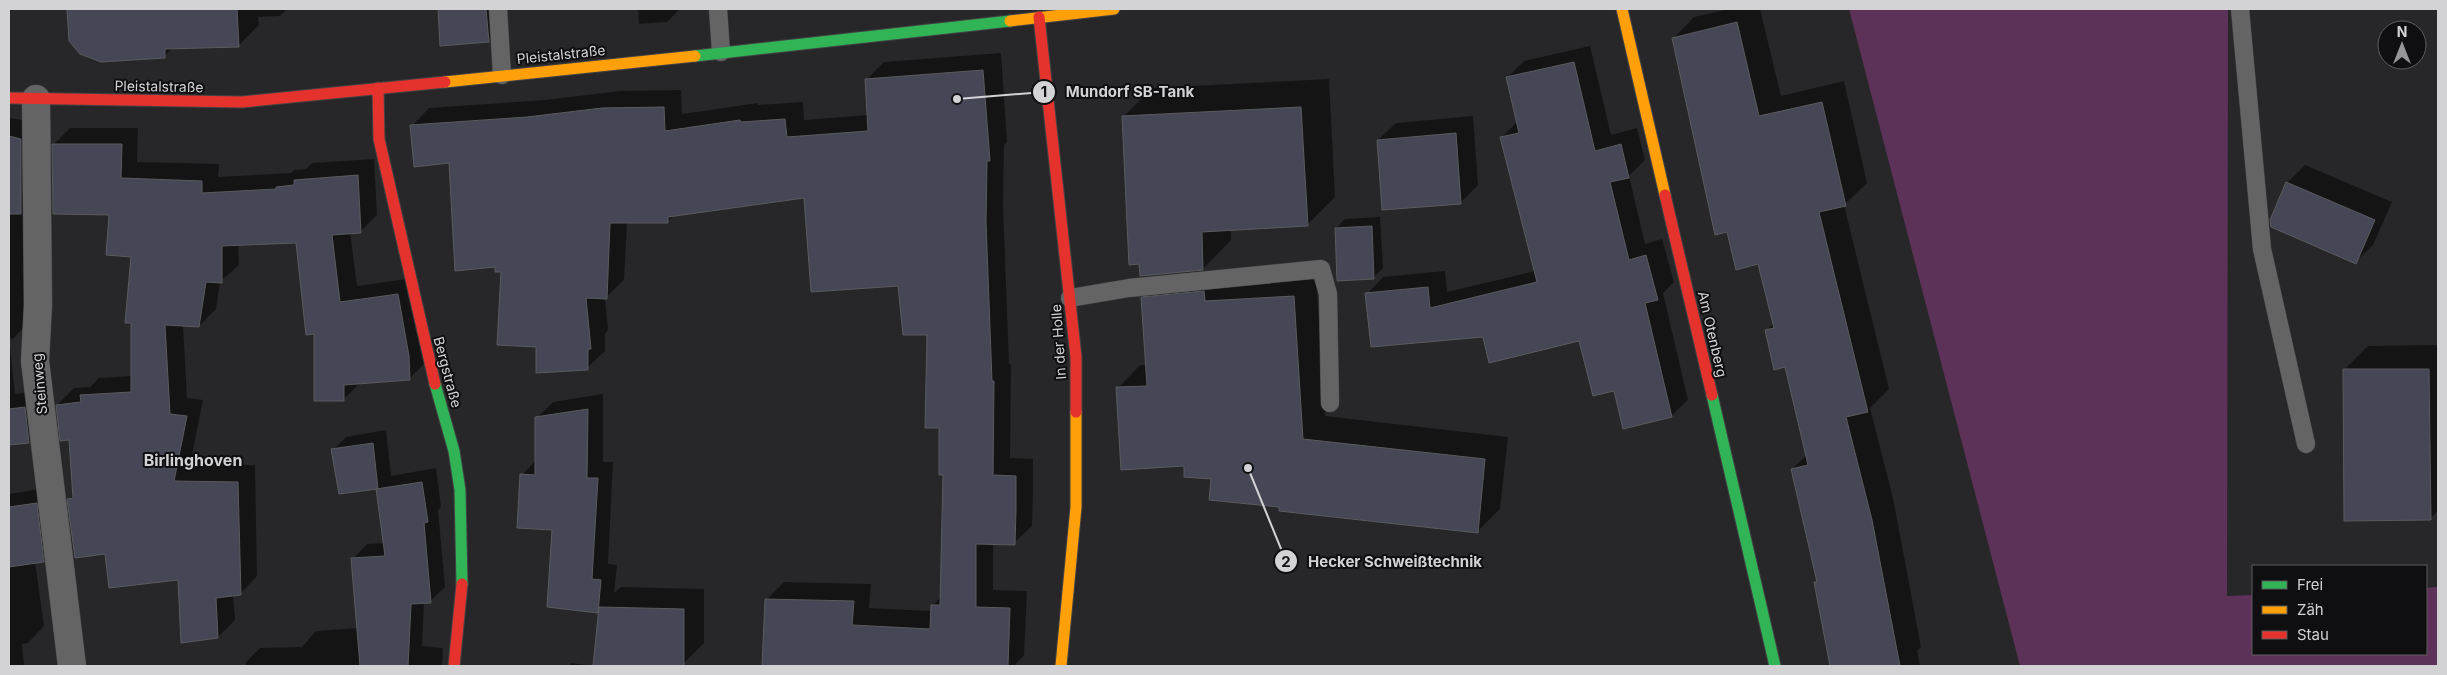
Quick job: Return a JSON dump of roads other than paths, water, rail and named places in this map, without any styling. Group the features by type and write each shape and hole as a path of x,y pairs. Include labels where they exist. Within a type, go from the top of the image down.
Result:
{"street":[{"name":"Pleistalstraße","path":"9,98 242,102 721,52 996,15 1039,17 1114,9"},
{"name":"Am Otenberg","path":"1622,9 1775,666"},
{"name":"In der Holle","path":"1039,17 1076,358 1076,507 1061,666"},
{"name":"Bergstraße","path":"378,88 379,138 428,360 454,451 460,490 463,564 462,604 454,666"},
{"name":"Steinweg","path":"36,99 38,305 35,361 72,666"}],"lane":[{"path":"498,9 502,75"},
{"path":"718,9 721,52"},
{"path":"2240,9 2262,249 2306,444"},
{"path":"1070,298 1129,288 1321,269 1328,294 1330,403"}],"place":[{"name":"Mundorf SB-Tank","path":"957,99"},
{"name":"Hecker Schweißtechnik","path":"1248,468"}],"district":[{"name":"Birlinghoven","path":"193,460"}]}
